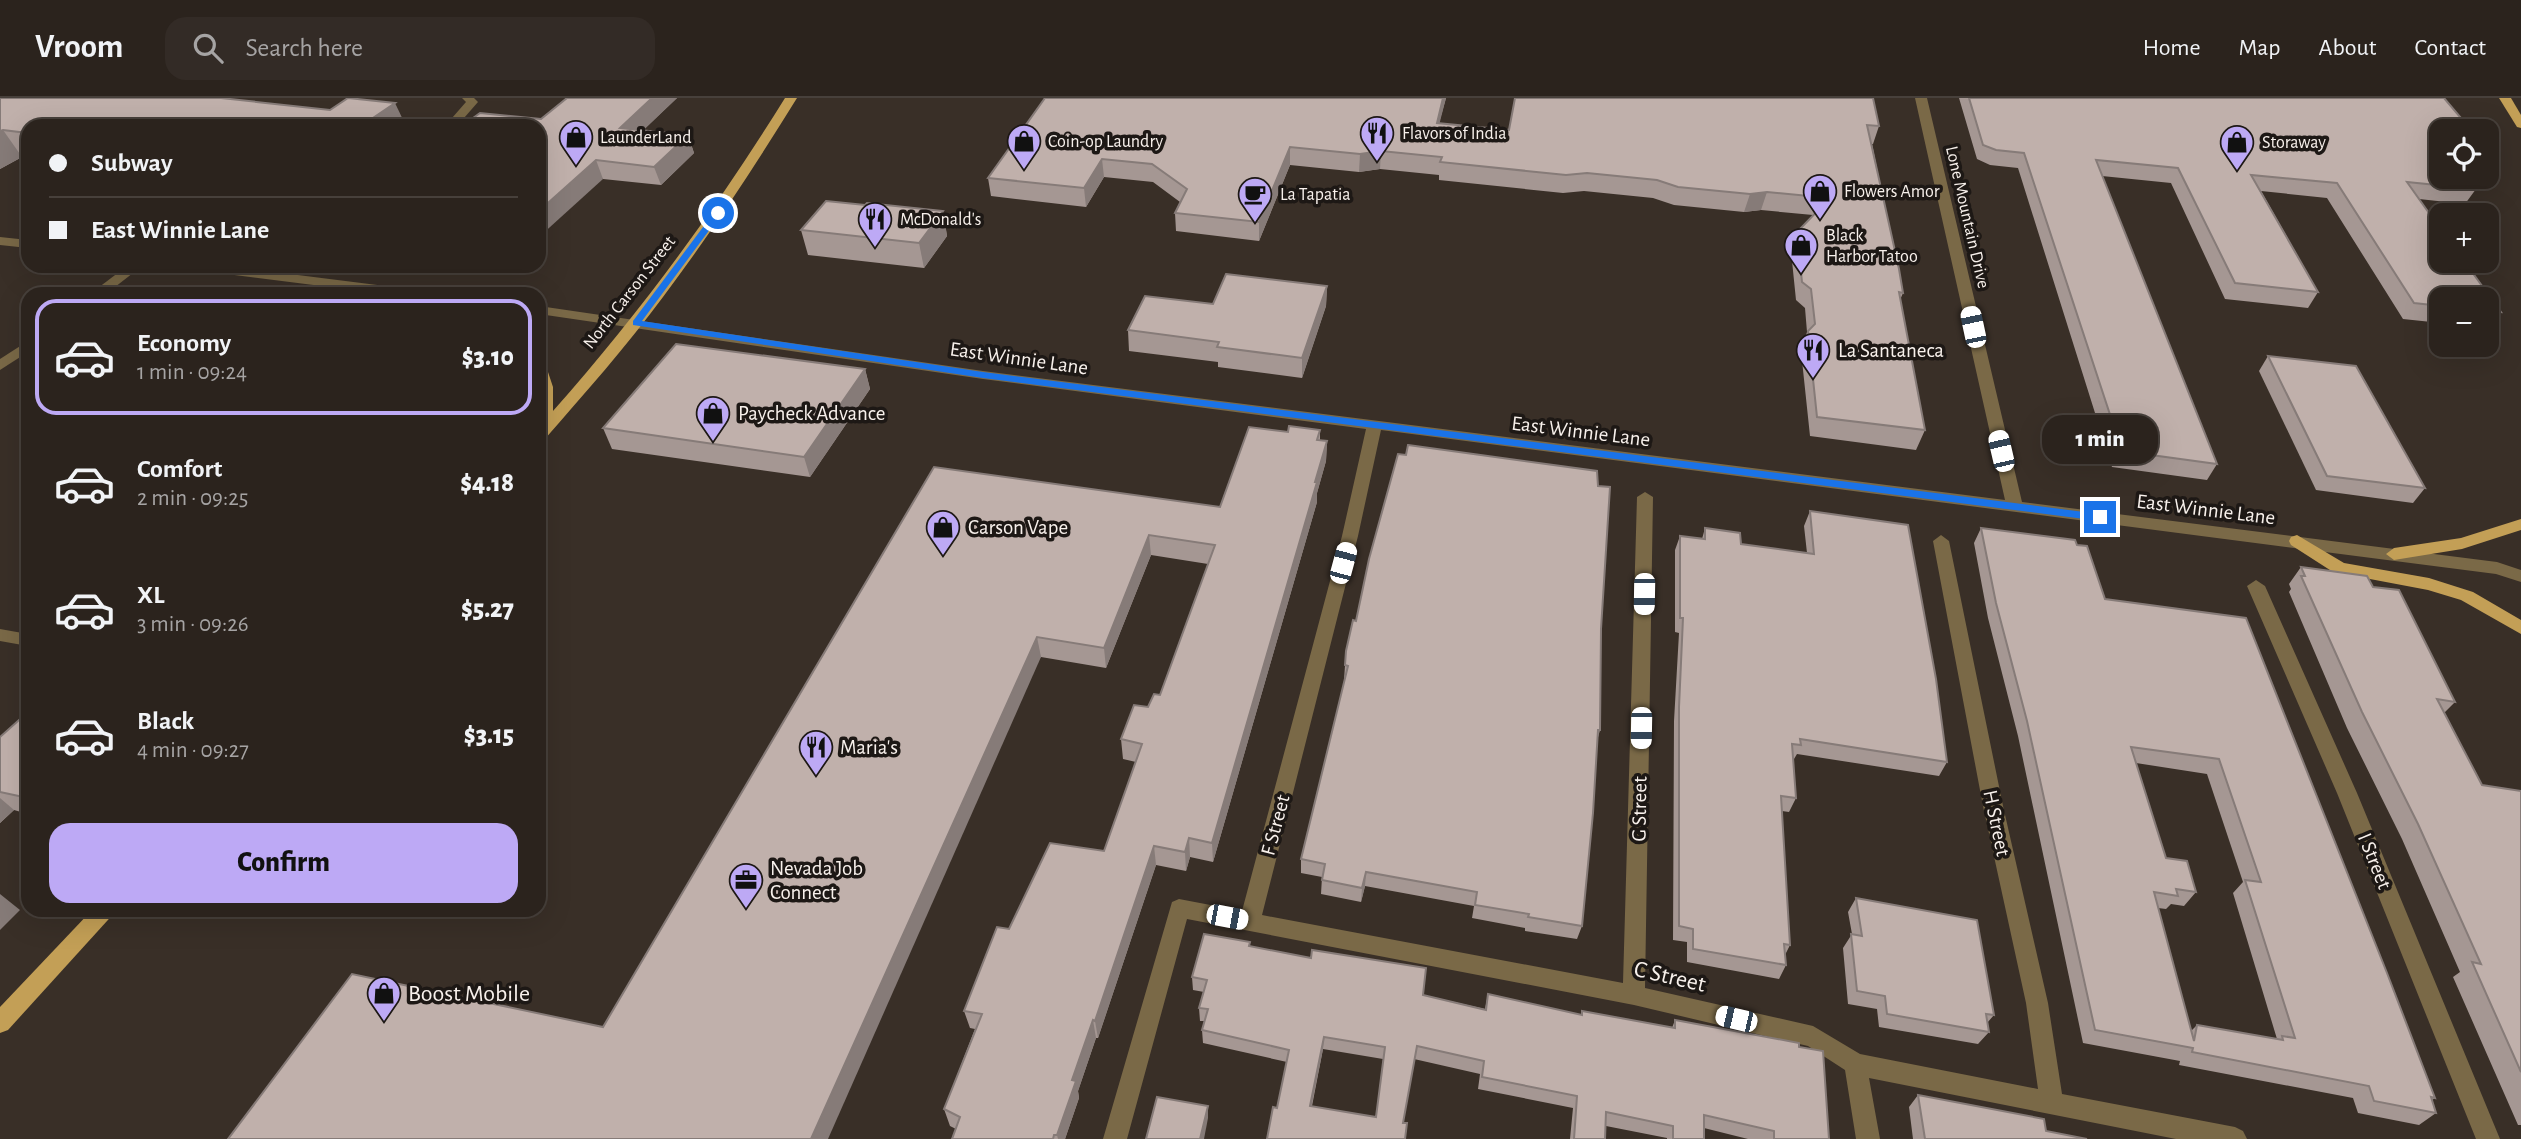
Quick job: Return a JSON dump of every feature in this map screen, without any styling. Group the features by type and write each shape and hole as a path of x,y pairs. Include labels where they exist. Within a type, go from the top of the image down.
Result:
{"main road":[{"name":"North Carson Street","path":"546,429 636,323 736,186 791,98"},
{"path":"2505,98 2521,125"},
{"path":"2394,554 2462,543 2521,524"},
{"path":"2297,541 2339,568 2429,583 2467,596 2521,628"},
{"path":"0,1023 99,917"}],"street":[{"path":"457,119 472,102 468,98"},
{"name":"Lone Mountain Drive","path":"1921,98 2015,509"},
{"path":"0,241 21,243"},
{"path":"106,287 126,273"},
{"path":"251,273 362,287"},
{"path":"299,279 305,273"},
{"name":"East Winnie Lane","path":"546,311 983,375 2015,509 2297,541 2497,568 2521,576"},
{"path":"0,366 21,350"},
{"name":"F Street","path":"1250,921 1350,536 1374,426"},
{"name":"G Street","path":"1634,995 1645,497"},
{"name":"H Street","path":"1941,541 1993,806 2037,1003 2052,1104"},
{"name":"I Street","path":"2256,586 2347,793 2488,1139"},
{"path":"0,635 21,639"},
{"path":"1115,1139 1179,908 1250,921"},
{"name":"C Street","path":"1250,921 1634,995 1813,1037 1855,1064 2235,1139"},
{"path":"1855,1064 1868,1139"}],"building":[{"path":"0,98 221,98 330,110 348,98 395,103 371,119 21,119 21,132 0,131"},
{"path":"567,98 652,98 620,128 688,135 654,167 596,160 546,205 546,119 541,119"},
{"path":"1045,98 1443,98 1437,123 1509,130 1515,98 1873,98 1879,126 1867,125 1899,269 1903,293 1899,292 1925,430 1817,417 1808,331 1815,324 1811,289 1802,282 1797,232 1830,198 1678,187 1657,180 1587,173 1566,175 1440,162 1442,157 1381,151 1360,154 1290,147 1259,222 1175,213 1187,189 1152,164 1102,159 1084,188 988,178"},
{"path":"1969,98 2444,98 2462,119 2429,119 2429,184 2407,182 2429,213 2429,273 2473,273 2483,287 2429,287 2429,305 2414,303 2337,183 2251,175 2318,292 2235,283 2178,168 2096,160 2217,464 2122,451 2024,153 1996,150 1983,145"},
{"path":"480,113 541,119 472,119"},
{"path":"826,201 943,211 919,243 801,230"},
{"path":"1226,274 1327,286 1302,358 1217,347 1219,342 1128,330 1145,296 1213,304"},
{"path":"676,344 865,369 804,457 603,428"},
{"path":"2268,356 2356,366 2425,488 2327,476"},
{"path":"1289,426 1320,430 1317,440 1327,441 1212,843 1189,838 1185,852 1154,846 1095,1021 1093,1020 1072,1080 1076,1081 1057,1135 1054,1135 1053,1139 952,1139 960,1117 944,1109 982,1014 964,1011 997,927 1009,929 1050,843 1104,851 1142,744 1121,739 1134,705 1148,707 1154,694 1160,695 1215,545 1149,535 1104,648 1037,637 811,1139 228,1139 352,974 603,1027 934,467 1220,507 1249,427 1288,432"},
{"path":"1408,445 1597,471 1598,486 1610,487 1601,629 1600,730 1582,926 1475,905 1477,892 1366,872 1362,888 1322,880 1325,864 1301,859 1348,666 1345,665 1346,651 1353,620 1356,621 1369,559 1398,454 1406,455"},
{"path":"1810,511 1908,525 1936,679 1947,762 1800,739 1801,745 1792,744 1796,798 1781,796 1790,945 1784,944 1786,965 1693,949 1693,929 1679,926 1679,707 1683,618 1680,618 1680,536 1705,539 1705,528 1740,533 1741,544 1814,554"},
{"path":"1981,528 2075,540 2077,545 2087,546 2105,599 2246,618 2435,1098 2431,1097 2436,1113 2374,1101 2369,1086 2192,1052 2193,1048 2095,1030 2027,721 1996,603","holes":["2131,747 2219,759 2261,882 2245,880 2295,1038 2282,1036 2283,1040 2197,1025 2194,1041 2154,892 2178,896 2176,889 2196,892 2187,861 2166,858"]},
{"path":"2301,567 2367,576 2373,587 2399,590 2455,702 2437,699 2482,785 2521,791 2521,1072 2472,962 2481,964 2418,824 2362,712 2301,576 2305,576"},
{"path":"21,718 21,796 0,792 0,737"},
{"path":"1856,898 1977,920 1994,1015 1986,1014 1989,1032 1887,1014 1885,996 1857,991 1851,934 1862,936"},
{"path":"1204,934 1250,942 1249,946 1311,958 1312,950 1426,968 1423,995 1486,1010 1488,994 1582,1015 1582,1011 1675,1028 1675,1020 1799,1043 1799,1047 1823,1051 1829,1139 1774,1139 1774,1131 1704,1115 1704,1139 1673,1139 1673,1126 1606,1112 1605,1139 1574,1139 1577,1096 1482,1077 1484,1061 1417,1046 1403,1123 1407,1123 1405,1139 1267,1139 1273,1107 1277,1108 1289,1050 1202,1030 1208,1009 1199,1008 1207,980 1192,977","holes":["1324,1037 1385,1047 1376,1117 1310,1106"]},
{"path":"1918,1095 2044,1119 2046,1131 2087,1139 1925,1139"},
{"path":"1157,1097 1208,1106 1200,1139 1146,1139"}],"place":[{"name":"Flavors of India","path":"1377,163"},
{"name":"LaunderLand","path":"576,167"},
{"name":"Coin-op Laundry","path":"1024,171"},
{"name":"Storaway","path":"2237,172"},
{"name":"Flowers Amor","path":"1820,221"},
{"name":"La Tapatia","path":"1255,224"},
{"name":"McDonald's","path":"875,249"},
{"name":"Black Harbor Tatoo","path":"1801,275"},
{"name":"La Santaneca","path":"1813,380"},
{"name":"Paycheck Advance","path":"713,443"},
{"name":"Carson Vape","path":"943,557"},
{"name":"Maria's","path":"816,777"},
{"name":"Nevada Job Connect","path":"746,910"},
{"name":"Boost Mobile","path":"384,1023"}],"route":[{"path":"718,213 636,323 983,375 2015,509 2100,517"}]}
